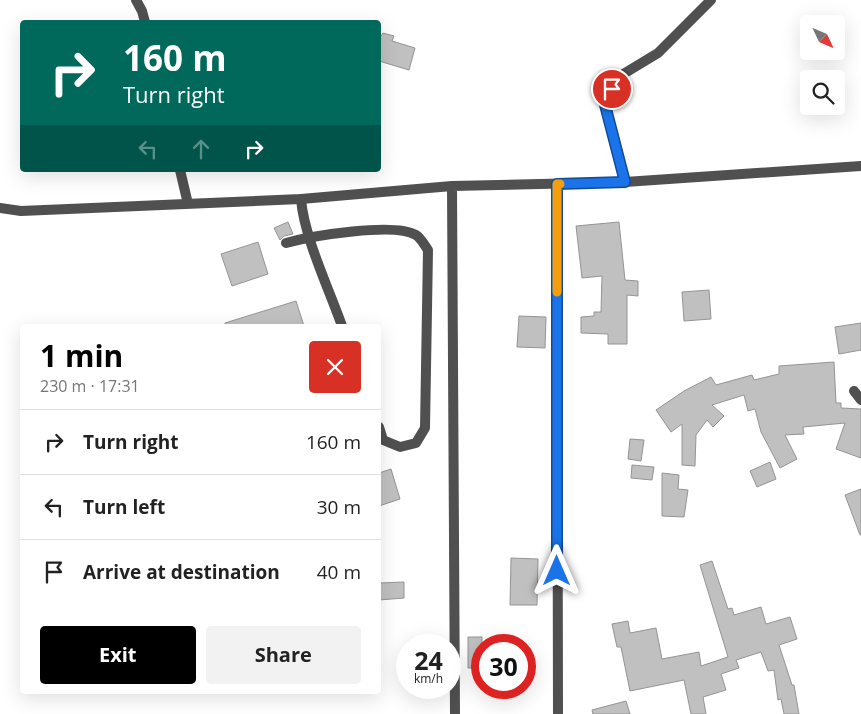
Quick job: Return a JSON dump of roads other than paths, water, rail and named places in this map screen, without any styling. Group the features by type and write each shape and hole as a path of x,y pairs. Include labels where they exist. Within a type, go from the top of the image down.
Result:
{"street":[{"path":"136,0 144,20"},
{"path":"625,182 604,101 620,76 658,53 711,0"},
{"path":"0,208 21,211 301,199 452,186 625,182 861,166"},
{"path":"180,172 188,204"},
{"path":"557,184 558,714"},
{"path":"452,186 455,714"},
{"path":"301,199 302,210 310,236 341,324"},
{"path":"286,243 310,236 399,229 417,236 428,250 425,428 416,442 400,447 383,440 381,434"},
{"path":"854,391 861,400"}]}
